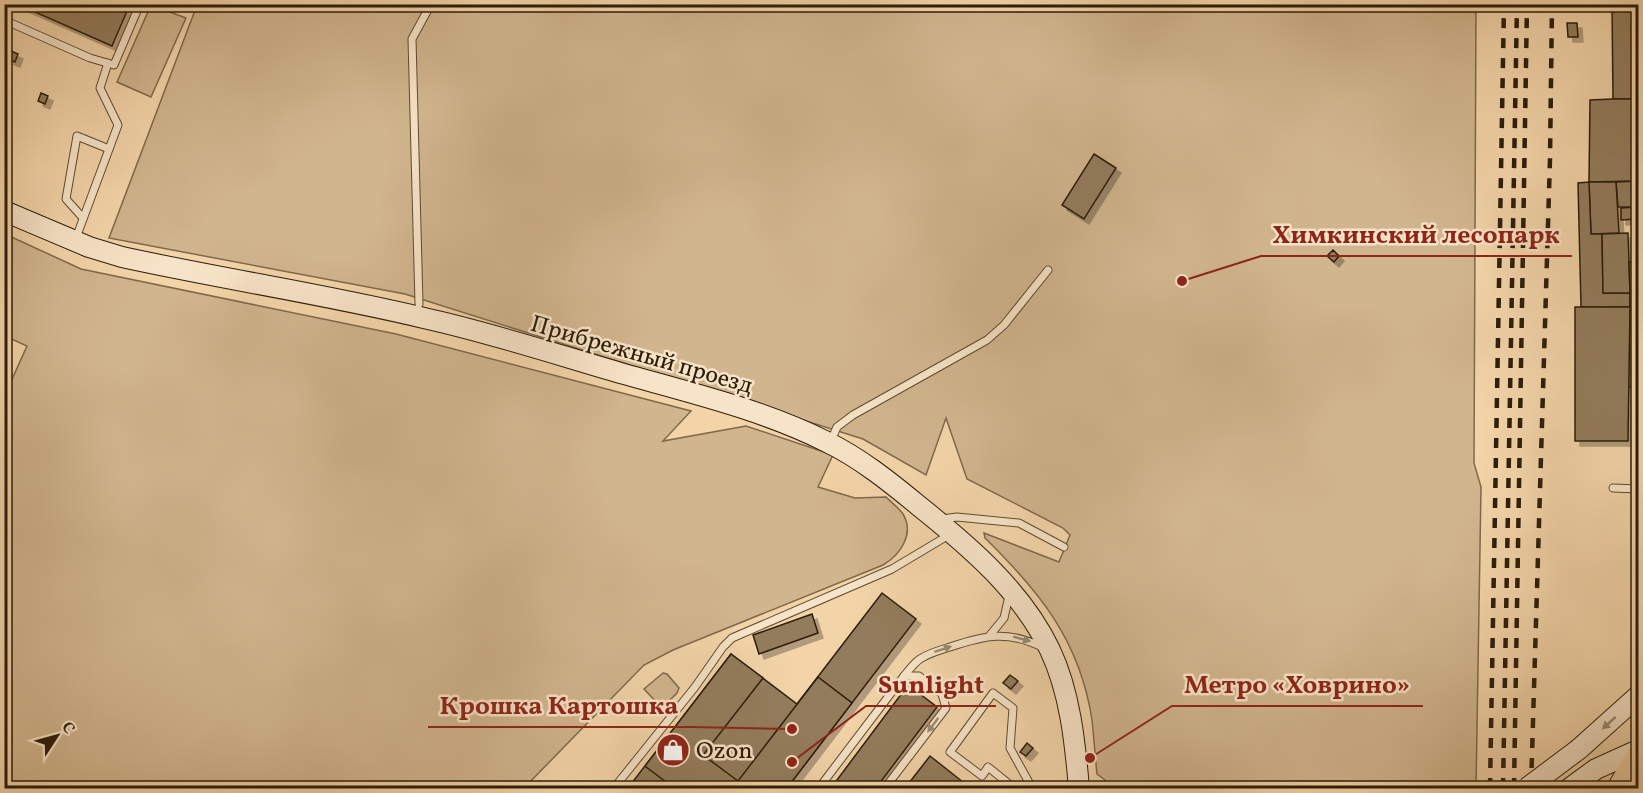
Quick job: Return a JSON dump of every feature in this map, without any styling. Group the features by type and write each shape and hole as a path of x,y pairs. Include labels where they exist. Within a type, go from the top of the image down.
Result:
{"main road":[{"path":"1618,789 1638,754"}],"street":[{"name":"Прибрежный проезд","path":"4,211 103,251 427,318 696,394 763,416 830,443 889,482 936,520 1008,588 1036,624 1051,651 1069,714 1079,789"},
{"path":"1527,789 1579,749 1638,696"},
{"path":"1570,789 1596,769 1638,750"}],"lane":[{"path":"4,20 90,58 114,65 140,4"},
{"path":"419,304 412,39 431,4"},
{"path":"75,241 118,125 100,88 108,63"},
{"path":"83,218 66,198 77,136 109,149"},
{"path":"830,443 837,427 853,415 987,340 1004,325 1047,270"},
{"path":"1613,488 1638,489"},
{"path":"936,520 957,518 1019,523 1064,547"},
{"path":"614,789 732,638 892,570 951,534"},
{"path":"990,635 1004,618 1009,599 1008,588"},
{"path":"819,789 918,660 929,654 990,635 1033,642 1051,651"},
{"path":"885,789 946,708 942,694 919,676 904,676"},
{"path":"1014,789 988,767 982,776 950,752 993,693 1013,708 1010,748 1032,789"}],"shaded area":[{"path":"151,5 186,18 151,97 117,82"},
{"path":"197,5 1476,5 1474,463 1481,487 1476,788 1104,788 1105,780 1097,774 1092,720 1086,692 1067,642 1040,598 985,538 984,533 1059,562 1070,535 1063,528 967,479 946,418 926,475 863,439 405,294 109,238"},
{"path":"5,234 81,269 396,334 691,411 663,441 746,426 833,455 818,487 855,498 886,497 903,514 907,529 904,543 895,556 883,565 673,650 644,665 524,788 5,788 4,397 27,346 5,336"},
{"path":"663,673 667,674 679,688 662,708 644,689"}],"building":[{"path":"17,4 130,4 112,46"},
{"path":"1612,4 1638,4 1638,99 1613,99"},
{"path":"1567,23 1577,23 1578,37 1568,37"},
{"path":"11,51 18,54 15,62 8,59"},
{"path":"41,93 48,96 45,104 38,101"},
{"path":"1638,99 1638,181 1589,182 1590,100"},
{"path":"1094,154 1116,168 1084,219 1062,205"},
{"path":"1638,181 1638,207 1618,207 1616,182"},
{"path":"1589,182 1616,182 1619,233 1591,234"},
{"path":"1589,182 1591,234 1602,234 1603,293 1630,293 1630,307 1581,307 1578,183"},
{"path":"1638,207 1638,219 1621,220 1621,208"},
{"path":"1628,233 1630,293 1603,293 1602,234"},
{"path":"1333,250 1339,256 1334,262 1327,256"},
{"path":"1629,262 1638,262 1638,388 1628,387"},
{"path":"1575,307 1630,307 1628,441 1575,441"},
{"path":"1637,417 1638,417 1638,472"},
{"path":"882,593 916,619 787,788 628,788 731,654 797,704"},
{"path":"812,614 818,633 759,654 753,635"},
{"path":"731,654 763,678 703,755 738,781 818,677 852,703 787,788 674,788 645,766"},
{"path":"1010,675 1018,681 1011,689 1003,683"},
{"path":"908,685 937,707 876,788 831,788"},
{"path":"1027,743 1033,748 1026,756 1020,752"},
{"path":"930,756 968,786 971,788 905,788"}],"railway":[{"path":"1490,788 1504,4"},
{"path":"1503,788 1517,4"},
{"path":"1514,788 1527,4"},
{"path":"1531,788 1550,159 1552,4"}],"place":[{"name":"Химкинский лесопарк","path":"1182,281"},
{"name":"Крошка Картошка","path":"792,729"},
{"name":"Ozon","path":"673,750"},
{"name":"Метро «Ховрино»","path":"1090,758"},
{"name":"Sunlight","path":"792,762"}]}
